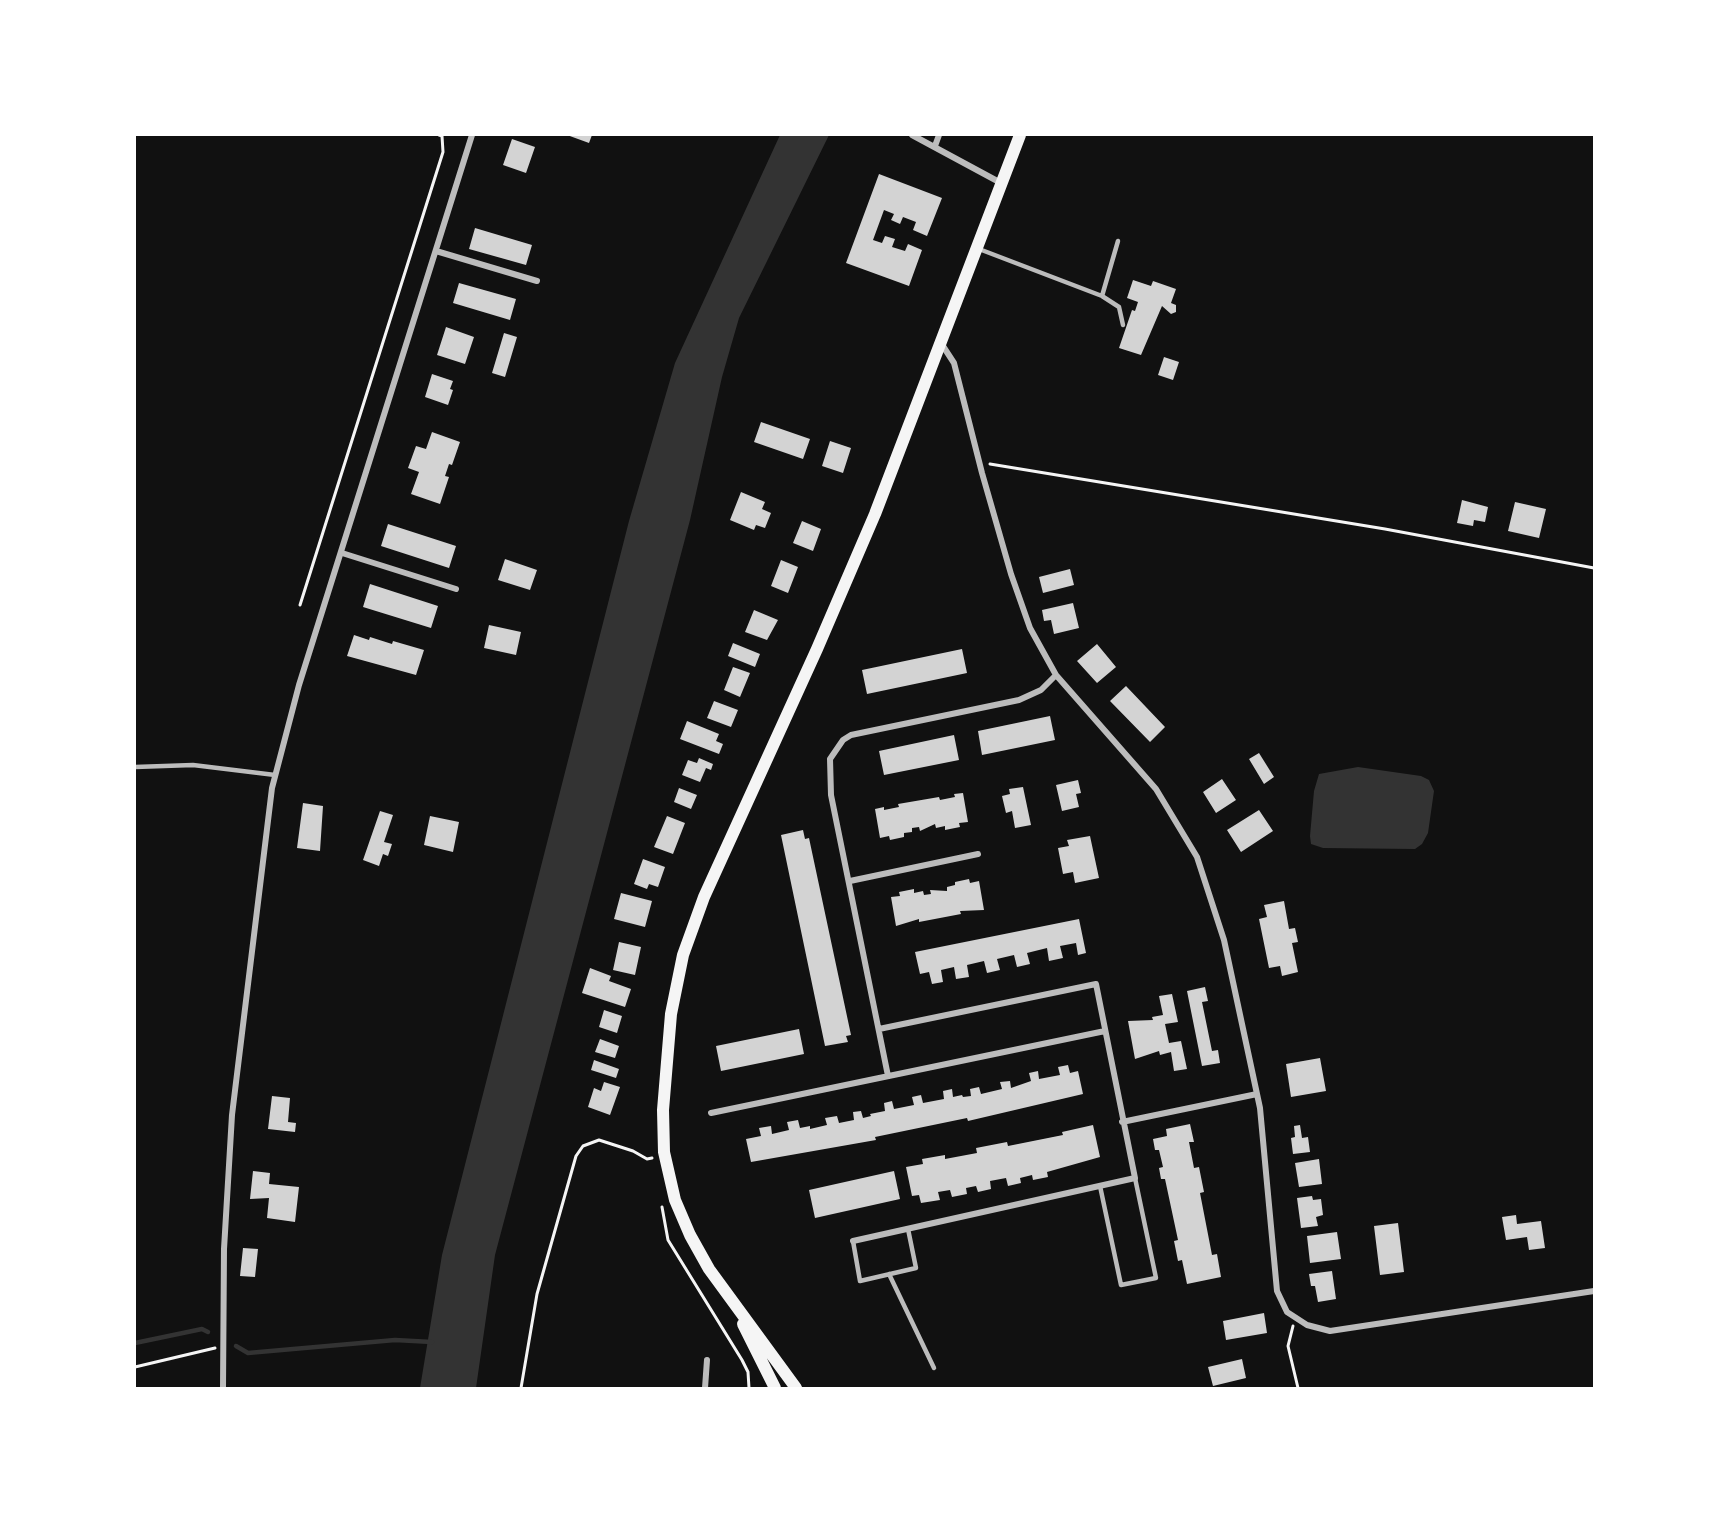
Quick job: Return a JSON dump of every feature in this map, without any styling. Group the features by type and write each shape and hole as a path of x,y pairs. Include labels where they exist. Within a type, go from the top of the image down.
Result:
{"main road":[{"path":"796,1388 709,1269 690,1235 675,1200 664,1152 663,1110 671,1014 690,932 718,863 845,585 1020,135"},
{"path":"733,1304 775,1388"}],"street":[{"path":"223,1388 224,1249 232,1115 266,831 275,775 299,684 472,135"},
{"path":"912,135 1001,183"},
{"path":"935,146 939,135"},
{"path":"436,251 537,281"},
{"path":"940,343 951,354 954,363 979,462 1020,602 1030,628 1056,675 1156,789 1197,857 1224,940 1257,1094 1263,1131 1277,1291 1287,1312 1296,1320 1316,1329 1353,1329 1594,1291"},
{"path":"342,553 456,589"},
{"path":"888,1076 829,773 830,759 843,740 872,730 1019,700 1041,690 1056,675"},
{"path":"850,881 978,854"},
{"path":"853,1241 1135,1178 1096,984 879,1029"},
{"path":"711,1113 1105,1031"},
{"path":"1122,1122 1257,1094"},
{"path":"705,1388 707,1360"},
{"path":"764,1370 768,1388"}],"lane":[{"path":"1102,296 1118,241"},
{"path":"976,248 1102,296 1119,307 1123,325"},
{"path":"135,767 193,765 275,775"},
{"path":"1100,1186 1121,1285 1156,1278 1135,1178"},
{"path":"853,1241 860,1281 916,1268 908,1229"},
{"path":"889,1274 934,1368"}],"path":[{"path":"300,605 444,152 442,136 439,135"},
{"path":"979,462 1384,529 1594,568"},
{"path":"521,1388 537,1294 576,1156 583,1146 599,1140 633,1151 647,1159 664,1152"},
{"path":"1296,1320 1290,1332 1288,1346 1298,1388"},
{"path":"135,1367 222,1346"}],"shaded area":[{"path":"780,135 829,135 739,318 722,377 690,520 495,1255 476,1388 420,1388 442,1255 629,521 675,363"},
{"path":"1358,767 1421,776 1429,780 1434,791 1428,833 1422,844 1415,849 1323,848 1311,844 1314,791 1319,774"}],"building":[{"path":"567,135 592,135 589,143"},
{"path":"512,139 535,147 526,173 503,165"},
{"path":"879,174 942,198 927,236 913,230 916,222 903,217 900,224 891,220 894,214 884,210 873,240 882,243 885,236 895,239 892,247 905,251 908,244 922,250 909,286 846,263"},
{"path":"475,228 532,245 526,265 469,249"},
{"path":"1133,280 1151,286 1153,281 1176,289 1171,303 1176,305 1176,312 1171,314 1162,306 1141,355 1119,348 1132,310 1135,311 1138,302 1127,298"},
{"path":"459,283 516,299 510,320 453,303"},
{"path":"446,327 474,337 465,364 437,355"},
{"path":"504,333 517,337 505,377 492,373"},
{"path":"1164,357 1179,362 1173,380 1158,375"},
{"path":"432,374 453,381 450,389 453,390 448,405 425,397"},
{"path":"761,422 810,439 803,459 754,442"},
{"path":"432,432 460,442 452,465 449,464 445,476 449,477 440,504 411,494 419,472 408,468 416,446 426,449"},
{"path":"830,441 851,448 843,473 822,466"},
{"path":"741,492 765,502 762,509 771,513 765,528 756,525 754,530 730,520"},
{"path":"1462,500 1488,507 1485,522 1474,520 1473,526 1457,523"},
{"path":"1515,502 1546,509 1539,538 1508,531"},
{"path":"802,521 821,529 813,551 793,543"},
{"path":"388,524 456,546 449,568 381,546"},
{"path":"505,559 537,570 530,590 498,580"},
{"path":"781,560 798,567 788,593 771,586"},
{"path":"1070,569 1074,585 1043,593 1039,577"},
{"path":"370,584 438,606 431,628 363,607"},
{"path":"1073,603 1079,628 1054,634 1051,620 1044,621 1042,610"},
{"path":"754,610 778,620 767,640 745,632"},
{"path":"489,625 521,632 516,655 484,648"},
{"path":"354,635 392,644 393,641 424,650 416,675 347,656"},
{"path":"733,643 760,654 755,667 728,656"},
{"path":"1097,644 1116,667 1097,683 1077,661"},
{"path":"962,649 967,673 867,694 862,670"},
{"path":"733,667 750,673 740,697 724,690"},
{"path":"1126,686 1165,727 1150,742 1110,701"},
{"path":"714,701 738,710 731,727 707,718"},
{"path":"1050,716 1055,740 982,755 978,731"},
{"path":"687,721 719,734 716,741 723,744 719,754 680,739"},
{"path":"954,735 959,760 884,775 879,751"},
{"path":"1259,753 1274,777 1264,784 1249,759"},
{"path":"699,758 713,764 711,770 706,768 700,782 682,775 688,760 697,763"},
{"path":"1222,779 1236,800 1216,813 1203,792"},
{"path":"1078,780 1081,793 1076,794 1079,807 1062,811 1056,785"},
{"path":"1023,787 1031,825 1015,828 1012,811 1006,813 1002,796 1010,794 1009,789"},
{"path":"679,788 697,795 691,809 674,802"},
{"path":"963,793 968,822 959,823 960,827 945,830 945,826 936,828 935,824 920,831 919,827 912,828 912,832 904,833 904,837 890,840 889,836 880,838 875,809 884,807 884,810 899,807 898,804 939,797 940,800"},
{"path":"303,803 323,806 320,851 297,848"},
{"path":"1259,810 1273,831 1241,852 1227,830"},
{"path":"380,811 393,815 384,842 392,844 388,856 383,854 379,866 363,860"},
{"path":"430,816 459,822 453,852 424,845"},
{"path":"667,816 685,823 673,854 654,847"},
{"path":"803,830 805,839 809,838 851,1035 846,1036 848,1042 825,1046 781,835"},
{"path":"1090,836 1099,878 1075,883 1073,872 1063,874 1058,848 1069,846 1067,840"},
{"path":"643,859 665,867 658,887 649,884 647,889 634,884"},
{"path":"969,879 970,883 979,881 984,910 960,911 961,914 919,922 919,919 896,926 891,897 900,896 899,892 914,889 914,893 923,891 924,895 931,894 930,890 947,891 947,887 955,885 955,882"},
{"path":"621,893 652,901 645,927 614,919"},
{"path":"1284,901 1289,929 1295,928 1298,942 1292,943 1298,972 1282,976 1280,966 1269,968 1259,919 1267,917 1264,905"},
{"path":"1079,919 1086,953 1078,955 1076,943 1060,946 1063,958 1049,961 1047,948 1027,953 1030,964 1017,967 1014,955 997,959 1000,970 987,973 984,961 967,965 969,977 956,979 954,967 941,970 943,982 932,984 929,972 920,974 915,952"},
{"path":"619,942 641,947 635,975 613,970"},
{"path":"590,968 611,976 609,981 631,989 625,1007 582,993"},
{"path":"1205,987 1208,1001 1202,1002 1212,1051 1218,1050 1220,1063 1202,1066 1187,991"},
{"path":"1172,994 1178,1022 1165,1024 1169,1043 1181,1041 1187,1069 1174,1071 1171,1052 1160,1055 1159,1051 1135,1059 1128,1021 1153,1020 1152,1017 1163,1015 1159,996"},
{"path":"604,1010 622,1016 617,1033 599,1027"},
{"path":"799,1029 804,1054 721,1071 716,1046"},
{"path":"600,1039 619,1046 615,1058 595,1052"},
{"path":"1320,1058 1326,1091 1291,1097 1286,1064"},
{"path":"594,1060 619,1069 616,1078 591,1070"},
{"path":"1068,1065 1070,1073 1078,1071 1083,1094 968,1121 967,1118 875,1137 876,1140 751,1162 746,1139 761,1136 759,1128 771,1126 772,1134 789,1130 787,1122 798,1120 800,1128 810,1126 810,1129 827,1125 825,1118 837,1116 839,1123 854,1120 853,1112 861,1111 863,1118 871,1116 870,1114 885,1111 884,1103 892,1101 894,1109 914,1105 912,1097 921,1095 923,1103 944,1099 943,1091 952,1089 953,1097 962,1095 963,1097 971,1096 970,1089 979,1087 981,1094 1002,1089 1000,1082 1010,1081 1011,1088 1031,1081 1029,1073 1038,1071 1039,1079 1060,1075 1058,1067"},
{"path":"604,1082 620,1087 610,1115 588,1107 594,1088 601,1091"},
{"path":"272,1096 290,1098 288,1122 296,1123 295,1132 268,1129"},
{"path":"1190,1124 1194,1142 1189,1142 1194,1168 1199,1167 1204,1192 1200,1193 1212,1255 1217,1254 1221,1277 1187,1284 1182,1260 1178,1261 1174,1241 1178,1240 1165,1179 1161,1179 1159,1168 1163,1167 1159,1150 1155,1150 1153,1139 1167,1136 1166,1129"},
{"path":"1093,1125 1100,1157 1047,1172 1048,1177 1033,1180 1032,1175 1020,1178 1021,1183 1008,1186 1006,1178 990,1181 991,1189 978,1192 976,1186 966,1188 967,1194 952,1197 950,1190 938,1192 940,1200 921,1203 919,1195 912,1196 906,1167 923,1164 922,1159 945,1155 945,1159 977,1153 976,1148 1007,1142 1008,1146 1063,1135 1062,1132"},
{"path":"1300,1125 1302,1138 1308,1137 1310,1152 1293,1154 1291,1138 1295,1137 1294,1126"},
{"path":"1319,1159 1322,1184 1299,1187 1295,1163"},
{"path":"253,1171 270,1173 269,1184 299,1187 295,1222 267,1218 269,1198 250,1199"},
{"path":"894,1171 900,1199 815,1218 809,1190"},
{"path":"1312,1196 1313,1200 1321,1199 1323,1215 1316,1217 1318,1226 1301,1228 1297,1198"},
{"path":"1516,1215 1517,1224 1541,1221 1545,1248 1529,1250 1527,1237 1506,1240 1502,1217"},
{"path":"1398,1223 1404,1272 1380,1275 1374,1226"},
{"path":"1337,1232 1341,1259 1310,1263 1307,1236"},
{"path":"243,1248 258,1249 255,1277 240,1276"},
{"path":"1332,1271 1336,1299 1318,1302 1315,1286 1311,1286 1309,1274"},
{"path":"1264,1313 1267,1333 1226,1340 1223,1321"},
{"path":"1242,1359 1246,1378 1213,1386 1208,1367"}],"waterway":[{"path":"135,1343 202,1329 208,1332"},
{"path":"236,1346 248,1353 395,1340 432,1342"}]}
